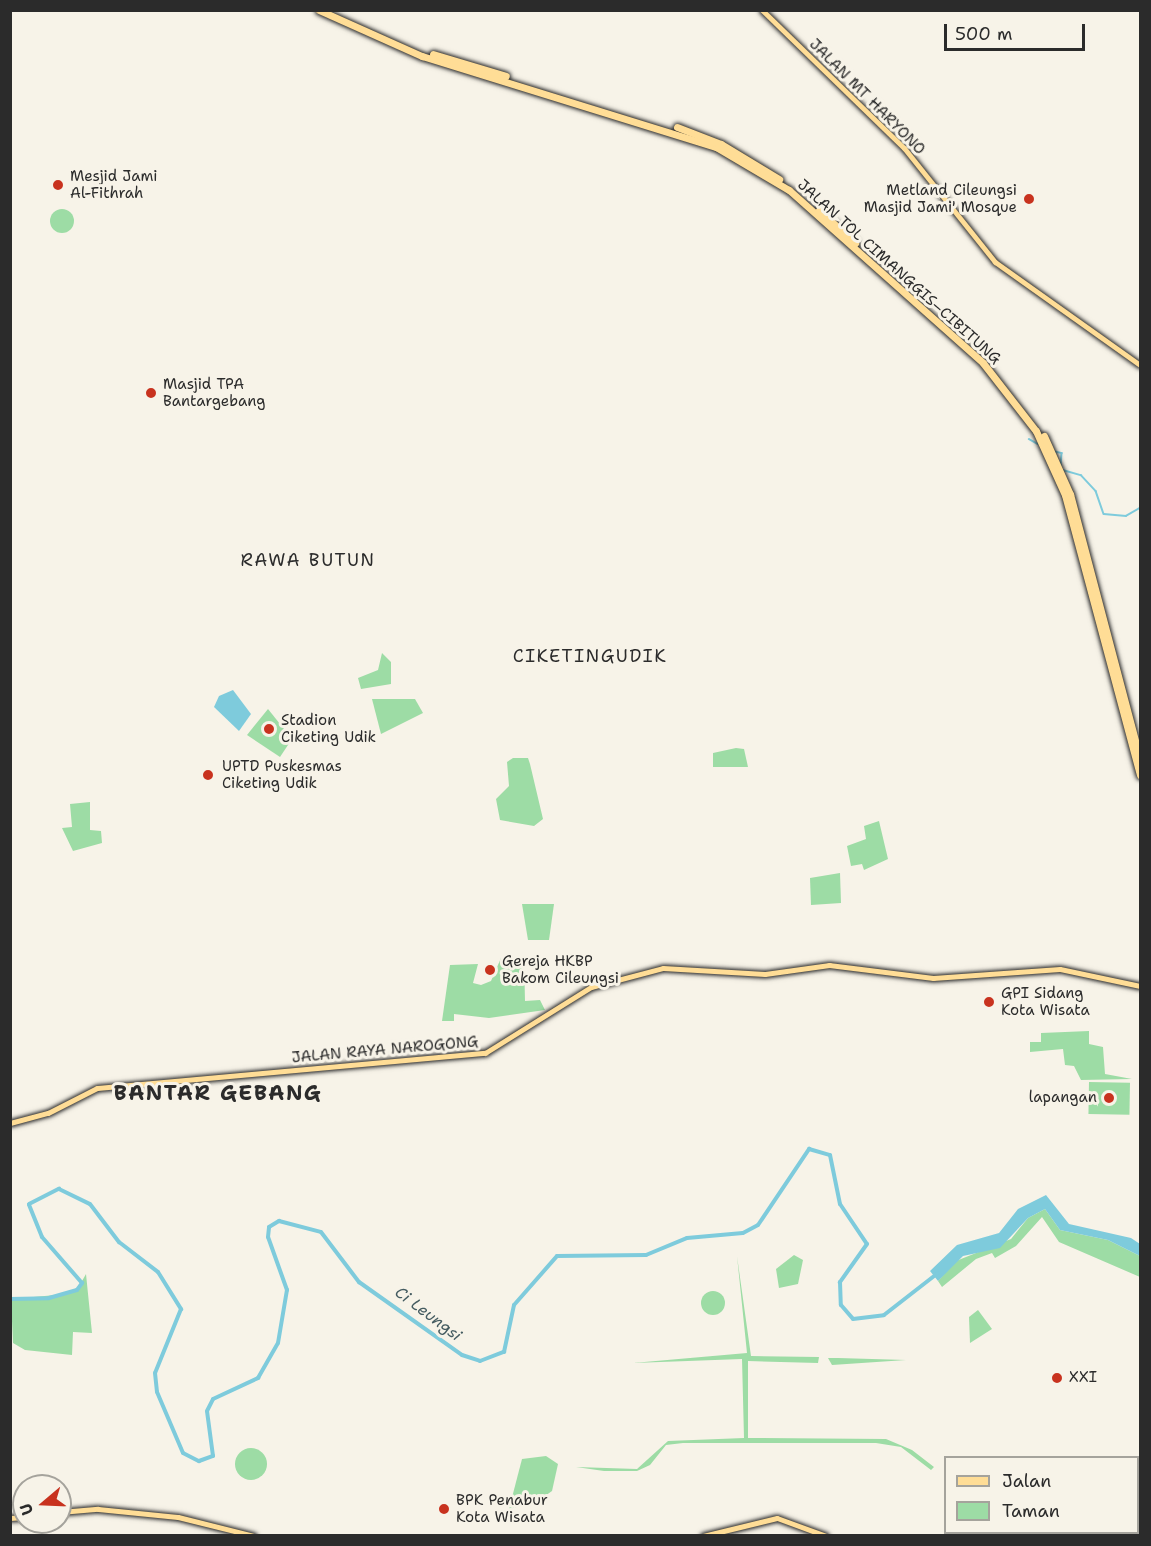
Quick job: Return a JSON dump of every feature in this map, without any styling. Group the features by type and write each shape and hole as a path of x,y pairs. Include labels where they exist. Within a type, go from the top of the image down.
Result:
{"highway":[{"name":"JALAN TOL CIMANGGIS–CIBITUNG","path":"319,10 422,56 716,147 789,190 983,363 1036,431 1065,495 1140,775"},
{"name":"JALAN TOL CIMANGGIS–CIBITUNG","path":"328,10 396,42 689,131 746,157 830,219 991,365 1038,427 1070,494 1140,759"},
{"path":"1130,741 1140,784"}],"main road":[{"name":"JALAN MT HARYONO","path":"762,10 904,148 987,254 1140,365"},
{"name":"JALAN RAYA NAROGONG","path":"10,1123 48,1113 97,1088 485,1053 596,985 663,968 765,974 838,965 933,978 1060,969 1140,985"},
{"path":"72,1511 98,1509 190,1519 254,1536"},
{"path":"703,1536 782,1518 826,1536"}],"green space":[{"path":"62,209 71,212 74,221 71,230 62,233 53,230 50,221 53,212"},
{"path":"382,653 391,662 391,684 361,689 358,678 378,670"},
{"path":"372,699 415,699 423,713 381,734"},
{"name":"Stadion Ciketing Udik","path":"268,709 292,739 280,757 247,735"},
{"path":"736,748 744,749 748,767 713,767 713,753"},
{"path":"513,758 528,758 530,764 543,819 534,826 500,820 496,799 509,786 507,762"},
{"path":"90,802 90,830 101,831 102,843 73,851 62,828 72,827 70,804"},
{"path":"879,821 888,859 864,870 862,864 851,866 847,846 866,839 864,826"},
{"path":"840,873 841,903 811,905 810,878"},
{"path":"522,904 554,904 549,940 528,940"},
{"path":"524,957 525,1001 540,1000 545,1010 489,1018 454,1014 454,1021 442,1021 450,965 478,964 473,983 481,985 491,981 501,958"},
{"path":"1089,1031 1089,1044 1103,1047 1105,1074 1132,1079 1081,1080 1074,1066 1065,1065 1063,1049 1030,1052 1030,1042 1041,1042 1041,1033"},
{"name":"lapangan","path":"1089,1082 1130,1083 1129,1115 1088,1114"},
{"path":"1045,1209 1060,1230 1108,1240 1140,1256 1140,1277 1059,1242 1042,1217 1016,1246 995,1258 992,1253 976,1259 942,1287 938,1281 956,1261 1011,1239 1028,1218"},
{"path":"794,1255 803,1260 798,1284 779,1288 776,1269"},
{"path":"737,1256 751,1356 819,1357 818,1363 748,1361 748,1438 886,1439 912,1450 934,1467 931,1470 901,1447 876,1443 683,1443 666,1445 650,1465 637,1471 604,1471 576,1467 637,1469 668,1441 744,1438 742,1359 633,1363 747,1353"},
{"path":"86,1274 92,1333 73,1332 72,1355 25,1350 13,1343 11,1299 67,1294 77,1290"},
{"path":"713,1291 722,1294 725,1303 722,1312 713,1315 704,1312 701,1303 704,1294"},
{"path":"978,1310 992,1329 970,1343 969,1317"},
{"path":"828,1358 838,1358 906,1360 832,1365"},
{"path":"251,1448 262,1453 267,1464 262,1475 251,1480 240,1475 235,1464 240,1453"},
{"path":"546,1456 558,1464 552,1491 535,1503 509,1509 522,1459"}],"water":[{"path":"233,690 251,714 239,731 214,707 219,696"},
{"path":"1046,1195 1069,1224 1131,1238 1140,1244 1140,1256 1108,1240 1060,1230 1045,1209 1028,1218 1000,1248 963,1256 938,1281 930,1271 957,1245 999,1233 1018,1209"}],"waterway":[{"path":"1029,439 1038,444"},
{"path":"1053,451 1062,453 1061,467"},
{"path":"1063,470 1081,475 1096,491 1104,514 1126,516 1140,508"},
{"name":"Ci Leungsi","path":"10,1299 49,1298 77,1290 82,1283 42,1237 29,1204 59,1189 90,1204 119,1242 158,1272 181,1309 155,1373 157,1392 183,1453 199,1461 213,1456 207,1411 213,1399 258,1378 278,1343 287,1290 268,1237 269,1227 279,1221 321,1232 359,1282 462,1355 480,1361 504,1352 514,1305 557,1256 646,1255 687,1238 743,1233 758,1225 809,1149 830,1155 840,1204 867,1244 840,1282 841,1305 853,1319 884,1315 938,1273"}],"place":[{"name":"Mesjid Jami Al-Fithrah","path":"58,185"},
{"name":"Metland Cileungsi Masjid Jami' Mosque","path":"1029,199"},
{"name":"Masjid TPA Bantargebang","path":"151,393"},
{"name":"Stadion Ciketing Udik","path":"269,729"},
{"name":"UPTD Puskesmas Ciketing Udik","path":"208,775"},
{"name":"Gereja HKBP Bakom Cileungsi","path":"490,970"},
{"name":"GPI Sidang Kota Wisata","path":"989,1002"},
{"name":"lapangan","path":"1109,1098"},
{"name":"XXI","path":"1057,1378"},
{"name":"BPK Penabur Kota Wisata","path":"444,1509"}],"district":[{"name":"RAWA BUTUN","path":"308,560"},
{"name":"CIKETINGUDIK","path":"590,656"},
{"name":"BANTAR GEBANG","path":"218,1093"}]}
